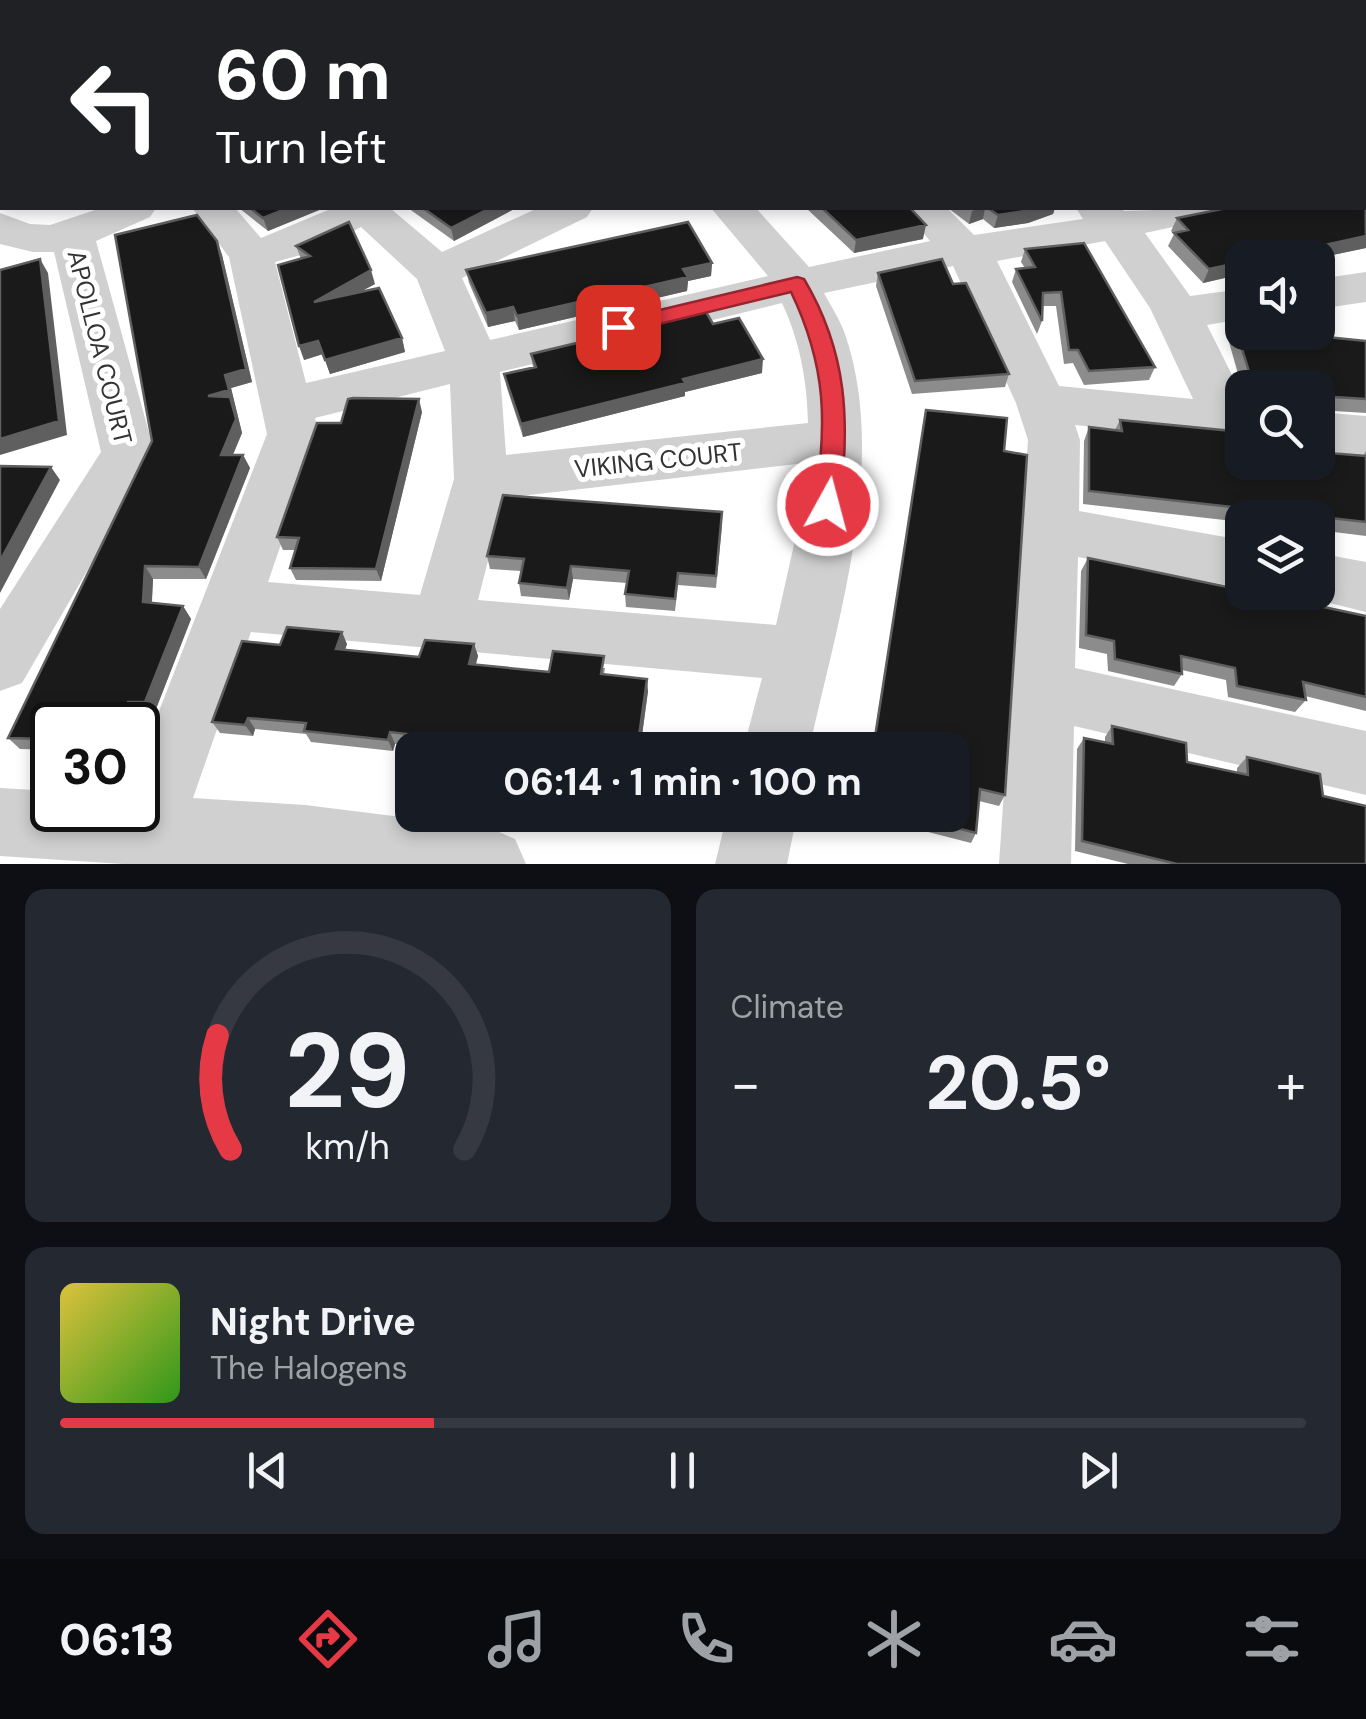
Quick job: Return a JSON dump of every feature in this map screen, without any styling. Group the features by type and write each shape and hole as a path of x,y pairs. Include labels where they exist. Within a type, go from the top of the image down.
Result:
{"street":[{"path":"36,233 127,210"},
{"path":"160,795 292,434 251,255 214,210"},
{"path":"251,255 296,242 362,210"},
{"path":"368,210 437,272 474,361 481,480 442,623"},
{"path":"437,272 568,210"},
{"path":"734,210 797,284 815,320 836,404 836,440 816,572 780,732"},
{"path":"925,210 967,249 1042,403 1056,457 1035,864"},
{"path":"287,406 797,284 967,249 1029,243 1107,216 1180,210"},
{"path":"1107,216 1180,313 1225,401"},
{"name":"APOLLOA COURT","path":"0,663 128,454 36,233"},
{"path":"1335,292 1366,287"},
{"path":"1180,313 1225,306"},
{"path":"1042,403 1225,422"},
{"path":"1335,433 1366,436"},
{"name":"VIKING COURT","path":"481,480 836,440"},
{"path":"1052,529 1225,561"},
{"path":"1335,581 1366,587"},
{"path":"231,605 796,654"},
{"path":"1042,690 1366,762"},
{"path":"0,822 30,824"},
{"path":"160,831 305,840 472,863"},
{"path":"751,864 758,832"}],"building":[{"path":"253,210 283,210 263,218"},
{"path":"426,210 486,210 451,228"},
{"path":"824,210 912,210 926,225 856,240"},
{"path":"991,210 1032,210 998,215"},
{"path":"1217,210 1366,210 1366,236 1335,243 1225,240 1225,266 1209,269 1174,233 1188,230 1177,218"},
{"path":"197,215 217,241 246,369 225,375 229,390 208,396 230,397 236,419 221,455 243,455 199,567 145,566 143,602 183,606 145,702 30,702 30,738 8,738 152,441 115,235"},
{"path":"349,222 371,270 314,302 379,288 402,338 325,360 318,341 299,346 278,265 310,256 296,246"},
{"path":"688,222 712,263 683,269 688,277 517,316 513,307 486,313 466,270"},
{"path":"1084,243 1155,367 1089,371 1078,350 1069,350 1061,292 1043,293 1042,321 1016,269 1035,267 1025,249"},
{"path":"40,259 59,421 0,439 0,270"},
{"path":"942,259 953,284 966,283 1009,374 915,381 878,273"},
{"path":"706,312 713,324 739,318 763,359 521,424 504,374 536,367 531,354"},
{"path":"1335,338 1366,341 1366,399 1335,397 1335,370 1249,370 1242,350 1335,350"},
{"path":"348,399 419,399 376,569 290,568 299,538 277,537 317,423 341,423"},
{"path":"926,410 1007,418 1004,451 1027,455 1005,795 980,789 976,833 970,831 970,732 876,732"},
{"path":"1120,420 1225,430 1225,480 1335,480 1335,453 1366,456 1366,522 1335,519 1335,500 1225,500 1225,506 1089,491 1089,427 1122,431"},
{"path":"0,466 51,467 0,561"},
{"path":"503,495 722,512 716,576 678,573 675,599 625,594 629,571 571,566 567,588 519,583 524,559 487,556"},
{"path":"1088,558 1225,586 1225,610 1335,609 1366,616 1366,697 1303,682 1306,700 1237,686 1235,668 1181,656 1182,674 1115,659 1114,641 1086,635"},
{"path":"287,627 342,632 336,649 419,657 425,640 474,644 469,664 549,672 553,651 604,656 601,674 647,679 640,732 390,732 388,740 304,731 306,723 248,718 245,725 212,722 242,641 280,645"},
{"path":"1112,726 1186,743 1187,762 1248,775 1247,757 1320,774 1323,796 1366,806 1366,864 1177,864 1082,841 1084,738 1113,744"}],"route":[{"path":"618,327 797,284 815,320 836,404 828,505"}]}
